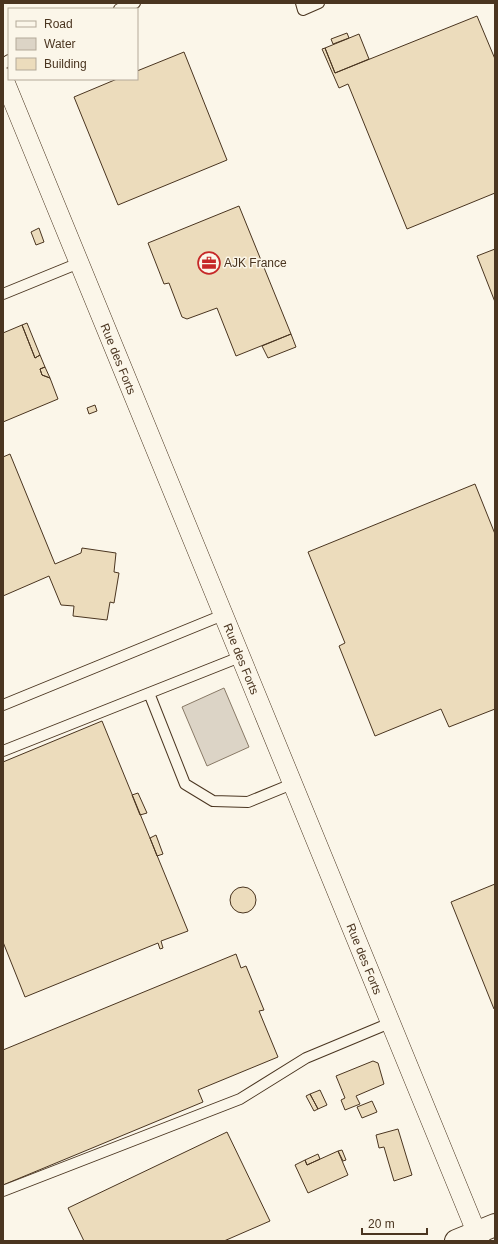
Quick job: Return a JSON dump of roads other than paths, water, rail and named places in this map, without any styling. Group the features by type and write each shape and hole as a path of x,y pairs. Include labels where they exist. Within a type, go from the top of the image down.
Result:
{"street":[{"name":"Rue des Forts","path":"3,77 390,1023 484,1233"},
{"path":"456,1241 484,1233"}],"lane":[{"path":"122,8 135,3"},
{"path":"301,3 303,10 319,3"},
{"path":"3,294 79,263"},
{"path":"3,705 223,615"},
{"path":"3,751 240,657"},
{"path":"149,693 185,784 213,801 248,802 292,784"},
{"path":"3,1191 240,1098 306,1058 390,1023"}],"water":[{"path":"224,688 249,747 207,766 182,707"}],"place":[{"name":"AJK France","path":"209,263"}]}
